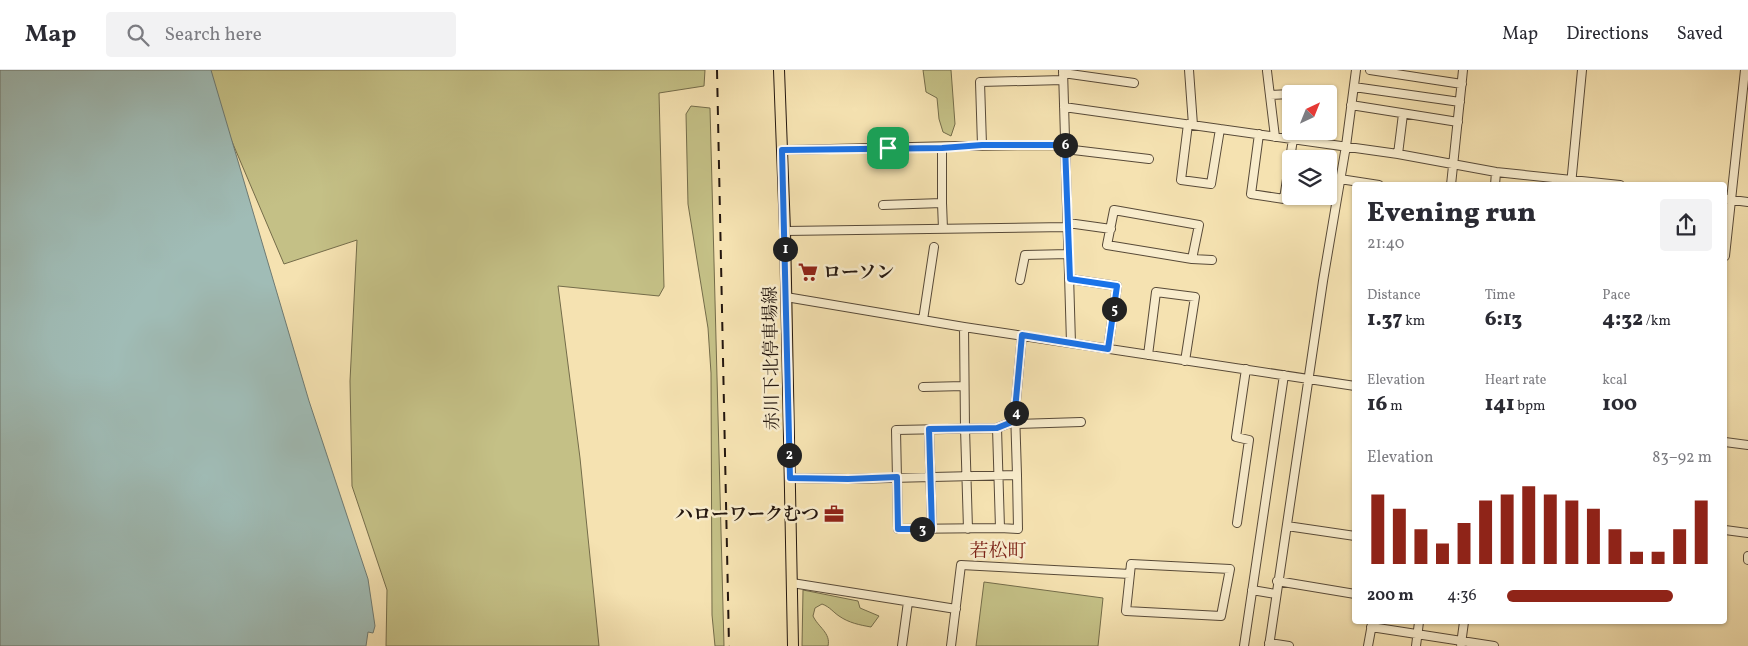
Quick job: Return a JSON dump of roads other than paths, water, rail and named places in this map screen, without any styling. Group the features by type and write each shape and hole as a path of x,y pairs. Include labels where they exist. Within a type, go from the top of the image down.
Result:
{"main road":[{"name":"赤川下北停車場線","path":"779,70 785,231 793,646"}],"street":[{"path":"1189,70 1190,125 1181,180 1211,184 1220,129"},
{"path":"1289,646 1269,644 1346,146 1356,70"},
{"path":"1370,70 1462,84"},
{"path":"1451,182 1463,70"},
{"path":"1301,140 1398,154 1496,172 1571,182 1582,70"},
{"path":"1727,218 1745,70"},
{"path":"1267,71 1275,137"},
{"path":"982,145 980,82 1063,74 1134,83"},
{"path":"1063,74 1071,342"},
{"path":"1354,87 1460,102"},
{"path":"1270,95 1282,94"},
{"path":"1351,105 1458,122"},
{"path":"1064,107 1282,138"},
{"path":"1398,154 1404,114"},
{"path":"1739,116 1748,117"},
{"path":"1259,134 1251,194 1284,198 1293,140"},
{"path":"782,150 942,148 982,145 1065,147 1149,159"},
{"path":"942,148 943,229"},
{"path":"1495,182 1496,172"},
{"path":"1340,179 1360,182"},
{"path":"1728,199 1748,202"},
{"path":"882,205 942,203"},
{"path":"1192,259 1199,225 1114,210 1107,245 1192,259 1212,260"},
{"path":"785,231 1068,225 1111,229"},
{"path":"923,320 934,247"},
{"path":"1020,280 1024,255 1069,254"},
{"path":"1070,279 1117,286 1108,349"},
{"path":"1148,355 1156,292 1195,297 1185,361"},
{"path":"786,298 1352,386"},
{"path":"964,327 968,529"},
{"path":"1022,335 1015,410 1017,422 1018,529 898,529 896,430 997,428 1017,422 1081,422"},
{"path":"1237,523 1249,440 1236,437 1246,369"},
{"path":"1244,646 1284,375"},
{"path":"923,387 964,386"},
{"path":"997,428 1000,528"},
{"path":"929,429 932,529"},
{"path":"1727,442 1748,445"},
{"path":"790,478 848,479 1017,475"},
{"path":"1287,526 1352,536"},
{"path":"1727,530 1748,533"},
{"path":"1131,564 1230,569 1221,616 1126,611 1130,574 1131,564"},
{"path":"951,646 961,565 1130,574"},
{"path":"1278,581 1352,593"},
{"path":"792,584 956,609"},
{"path":"1252,590 1276,594"},
{"path":"902,646 908,602"},
{"path":"1416,646 1419,624"},
{"path":"1461,644 1464,624"},
{"path":"1368,646 1372,625 1461,644 1494,646"}],"water":[{"path":"0,70 211,70 309,401 368,579 375,626 373,633 368,632 366,646 0,646"}],"railway":[{"path":"717,70 729,646"}],"place":[{"name":"ローソン","path":"808,272"},
{"name":"ハローワークむつ","path":"834,514"}],"district":[{"name":"若松町","path":"998,550"}]}
